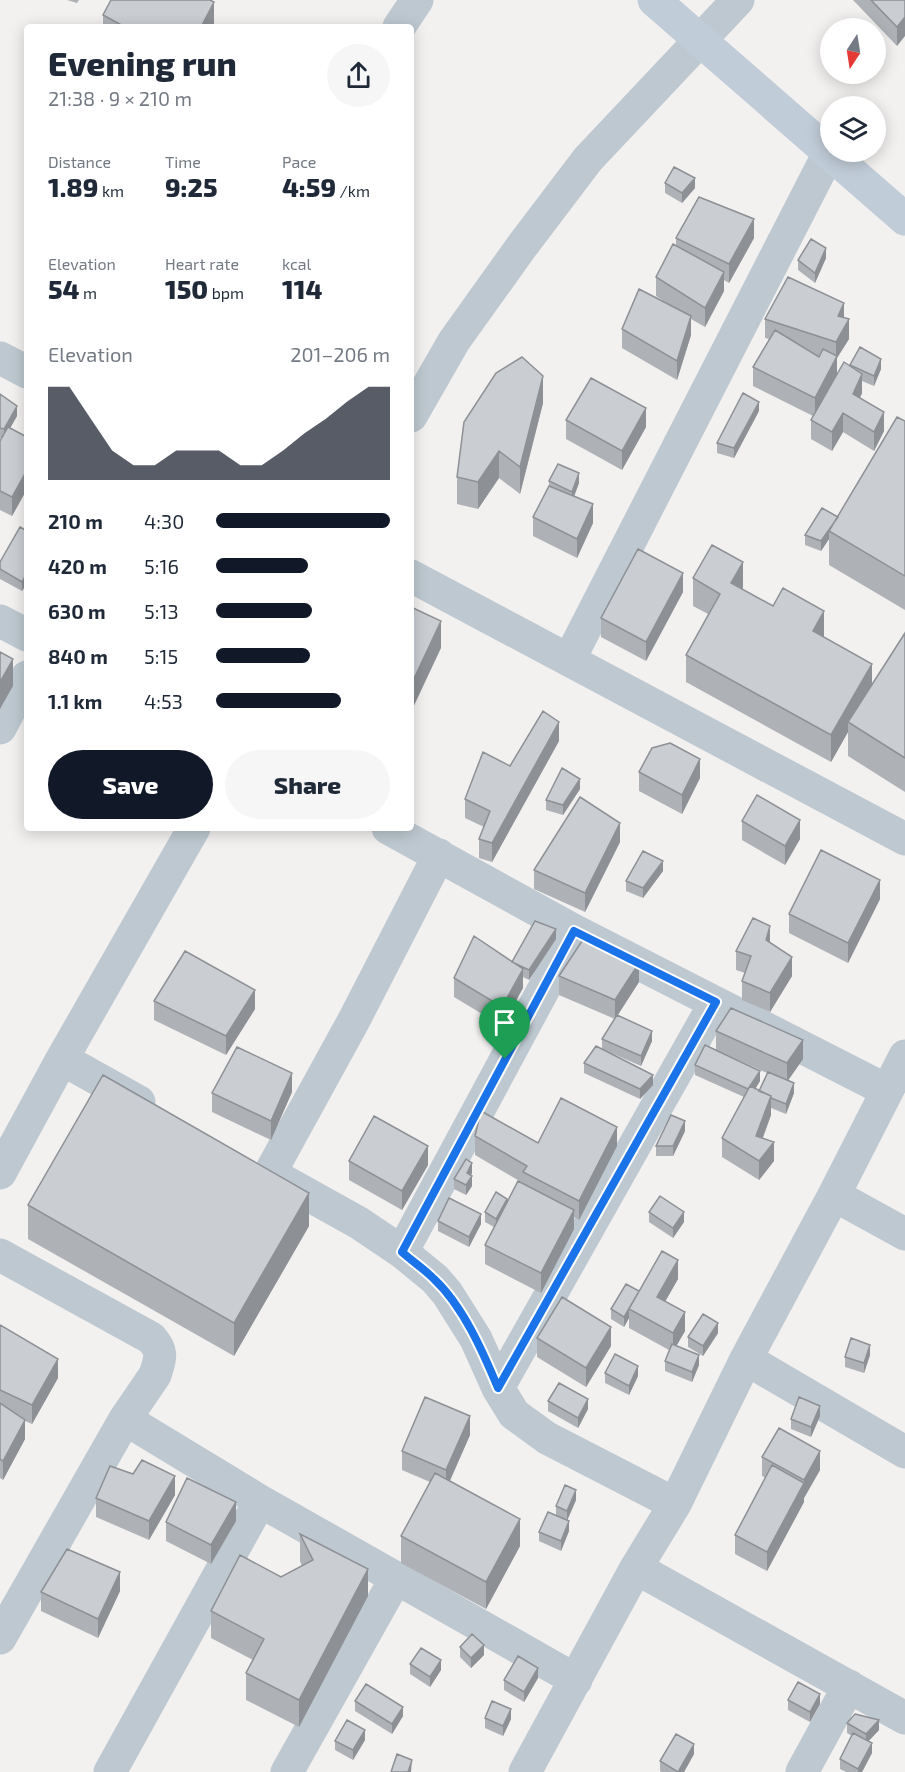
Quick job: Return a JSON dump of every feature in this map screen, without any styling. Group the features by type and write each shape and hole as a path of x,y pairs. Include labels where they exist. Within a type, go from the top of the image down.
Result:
{"street":[{"path":"401,24 417,0"},
{"path":"654,0 820,145"},
{"path":"414,411 454,341 582,167 738,0"},
{"path":"569,660 824,162"},
{"path":"839,162 905,219"},
{"path":"0,358 24,370"},
{"path":"414,578 905,839"},
{"path":"0,621 24,633"},
{"path":"0,728 24,683"},
{"path":"4,1155 62,1059 192,831"},
{"path":"394,831 574,931 886,1090"},
{"path":"439,855 354,1020 259,1168 358,1223 402,1252 435,1279 447,1293 476,1339 498,1388 514,1414 547,1438 675,1504"},
{"path":"402,1252 574,931"},
{"path":"498,1388 716,1002"},
{"path":"525,1772 636,1568 675,1504 746,1359 905,1056"},
{"path":"62,1059 166,1116"},
{"path":"834,1195 905,1234"},
{"path":"0,1254 151,1338 157,1344 161,1356 155,1375 125,1419 0,1638"},
{"path":"746,1359 905,1452"},
{"path":"125,1419 260,1501 576,1680"},
{"path":"110,1772 260,1501"},
{"path":"636,1568 905,1718"},
{"path":"287,1772 396,1578"},
{"path":"802,1772 849,1686"}],"building":[{"path":"111,0 210,0 214,2 203,24 120,24 103,15"},
{"path":"871,0 905,0 905,17 897,27"},
{"path":"674,167 695,178 682,193 665,183"},
{"path":"699,197 754,219 729,264 676,238"},
{"path":"811,239 826,248 815,273 798,260"},
{"path":"673,244 724,272 705,308 656,277"},
{"path":"788,277 844,303 838,316 849,319 836,342 765,319"},
{"path":"639,289 691,316 677,361 622,329"},
{"path":"775,330 819,357 823,349 837,356 815,398 753,367"},
{"path":"860,347 881,359 874,376 850,365"},
{"path":"522,357 543,376 520,467 499,451 478,482 457,477 464,422 496,373"},
{"path":"844,362 862,374 853,394 884,412 874,432 843,413 832,432 811,420"},
{"path":"591,378 646,408 622,451 566,420"},
{"path":"743,393 759,402 734,448 717,443"},
{"path":"0,394 17,406 4,429 0,428"},
{"path":"897,417 905,421 905,576 829,531"},
{"path":"8,427 24,435 24,475 12,497 0,491 0,441"},
{"path":"558,464 579,473 572,492 549,481"},
{"path":"549,486 593,504 577,539 533,517"},
{"path":"822,508 838,517 821,541 805,535"},
{"path":"20,527 24,529 24,578 22,582 0,569 0,562"},
{"path":"712,545 743,562 731,583 773,606 783,588 824,611 813,631 872,664 831,735 686,655 720,594 693,578"},
{"path":"638,549 683,573 646,642 601,618"},
{"path":"414,608 441,621 414,679"},
{"path":"905,633 905,758 848,722"},
{"path":"0,652 13,659 0,682"},
{"path":"543,711 559,722 492,843 479,839 490,811 465,799 483,752 510,766"},
{"path":"670,743 700,759 682,795 639,772 652,748"},
{"path":"562,768 580,779 563,805 546,800"},
{"path":"757,795 800,820 785,846 742,821"},
{"path":"580,797 620,823 585,893 534,870"},
{"path":"821,850 880,880 848,943 789,914"},
{"path":"643,851 663,861 643,888 626,881"},
{"path":"753,918 770,926 766,940 792,957 770,993 742,981 751,956 736,951"},
{"path":"535,921 556,929 529,970 512,962"},
{"path":"474,936 523,969 502,1007 454,978"},
{"path":"584,938 639,963 615,1000 559,976"},
{"path":"185,951 255,990 226,1036 154,1001"},
{"path":"731,1008 803,1040 787,1063 716,1031"},
{"path":"617,1015 652,1031 641,1056 602,1039"},
{"path":"705,1045 760,1071 748,1089 695,1065"},
{"path":"596,1046 653,1075 640,1089 584,1063"},
{"path":"237,1047 292,1073 271,1121 212,1093"},
{"path":"768,1072 794,1083 786,1104 759,1091"},
{"path":"103,1075 309,1193 234,1323 28,1205"},
{"path":"750,1086 771,1096 756,1136 774,1142 759,1161 722,1138"},
{"path":"561,1098 617,1127 579,1201 523,1172 527,1166 475,1136 481,1111 538,1143"},
{"path":"671,1115 685,1121 673,1146 656,1146"},
{"path":"374,1116 428,1146 402,1191 349,1161"},
{"path":"466,1159 472,1163 467,1173 472,1176 466,1185 454,1179"},
{"path":"518,1181 574,1210 541,1273 485,1245"},
{"path":"496,1192 507,1199 496,1219 485,1212"},
{"path":"660,1196 684,1212 673,1228 649,1212"},
{"path":"449,1198 481,1214 469,1237 438,1221"},
{"path":"662,1251 678,1260 657,1297 685,1312 673,1333 629,1309"},
{"path":"626,1284 639,1291 624,1317 611,1309"},
{"path":"562,1297 611,1327 586,1368 537,1338"},
{"path":"703,1314 718,1323 703,1346 688,1337"},
{"path":"0,1325 58,1359 32,1405 0,1390"},
{"path":"851,1338 870,1345 864,1363 845,1357"},
{"path":"672,1344 699,1355 692,1372 665,1361"},
{"path":"615,1354 638,1366 629,1386 605,1373"},
{"path":"559,1383 588,1399 578,1418 548,1401"},
{"path":"425,1397 470,1416 446,1470 402,1451"},
{"path":"799,1397 820,1406 811,1427 791,1419"},
{"path":"0,1403 25,1420 3,1461 0,1459"},
{"path":"779,1428 820,1451 804,1480 762,1457"},
{"path":"142,1460 175,1476 149,1521 96,1498 110,1466 133,1474"},
{"path":"772,1465 804,1483 767,1552 735,1535"},
{"path":"435,1473 520,1519 486,1582 401,1536"},
{"path":"187,1478 236,1502 211,1545 166,1522"},
{"path":"565,1485 576,1490 567,1511 556,1506"},
{"path":"548,1512 569,1521 561,1541 539,1532"},
{"path":"300,1534 368,1569 299,1700 246,1673 264,1639 211,1611 240,1555 281,1577 313,1560"},
{"path":"67,1549 120,1572 98,1619 41,1592"},
{"path":"472,1634 484,1645 471,1658 460,1647"},
{"path":"421,1648 441,1660 430,1677 410,1664"},
{"path":"518,1656 538,1668 524,1692 504,1680"},
{"path":"798,1682 820,1694 810,1712 788,1700"},
{"path":"366,1684 403,1707 392,1724 355,1701"},
{"path":"492,1701 511,1709 503,1726 485,1718"},
{"path":"855,1714 879,1720 866,1734 847,1723"},
{"path":"347,1720 365,1730 353,1750 335,1741"},
{"path":"853,1733 872,1743 858,1769 840,1759"},
{"path":"676,1734 694,1744 678,1772 660,1761"},
{"path":"397,1754 412,1760 408,1772 391,1772"}],"route":[{"path":"574,931 716,1002 498,1388 476,1339 447,1293 435,1279 402,1252 505,1059 574,931"}]}
